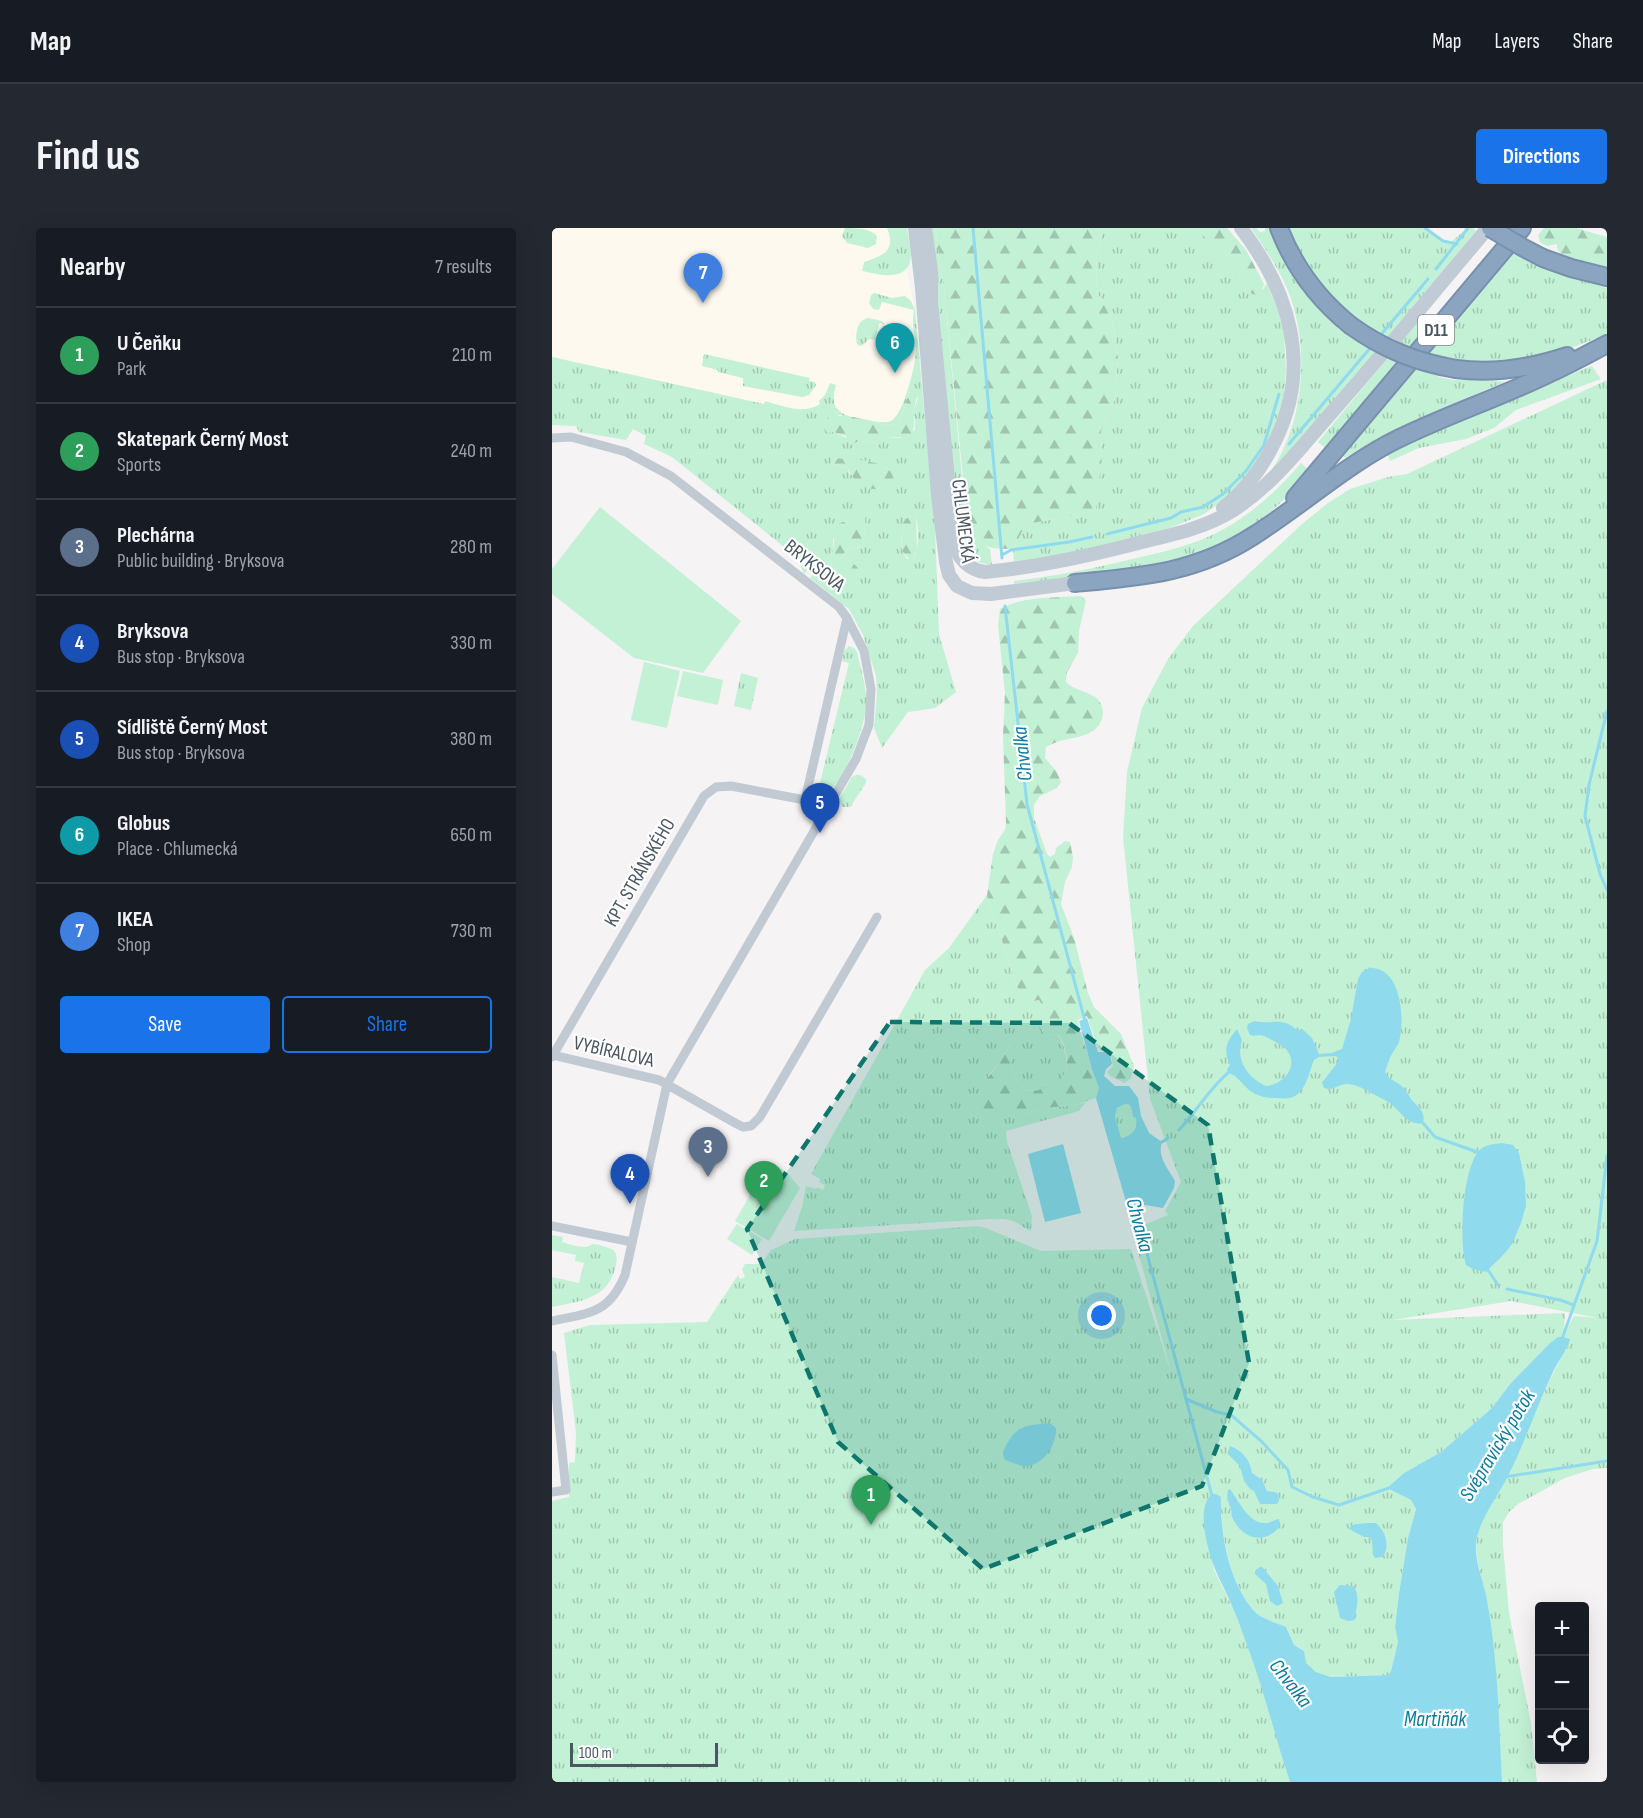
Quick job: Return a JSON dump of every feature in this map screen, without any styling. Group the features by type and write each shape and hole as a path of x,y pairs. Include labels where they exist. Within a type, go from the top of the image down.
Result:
{"highway":[{"path":"1279,228 1293,259 1324,302 1350,325 1377,343 1401,355 1425,363 1456,369 1485,371 1519,368 1557,360 1607,343"},
{"path":"1489,228 1543,258 1577,270 1607,277"},
{"name":"D11","path":"1251,537 1280,513 1307,485 1522,228"},
{"path":"1251,537 1386,445 1549,374 1607,343"},
{"name":"CHLUMECKÁ","path":"1075,583 1153,575 1179,569 1210,558 1251,537"}],"main road":[{"name":"CHLUMECKÁ","path":"915,228 942,533 949,575 962,589 984,594 1075,583"},
{"name":"CHLUMECKÁ","path":"925,228 931,271 931,302 952,531 955,549 960,558 977,571 993,572 1111,551 1165,537"},
{"path":"1165,537 1214,514 1246,487 1270,453 1289,405 1293,358 1291,331 1285,307 1266,266 1241,228"},
{"path":"1165,537 1205,524 1230,512 1269,483 1375,363 1489,228"}],"street":[{"name":"BRYKSOVA","path":"552,438 571,437 626,452 671,476 839,607 864,651 870,689 869,725 856,759 668,1084 625,1275 620,1288 612,1300 601,1309 552,1321"},
{"path":"805,800 847,618"},
{"name":"KPT. STRÁNSKÉHO","path":"552,1056 704,796 716,787 731,786 805,800 825,811"},
{"name":"VYBÍRALOVA","path":"552,1056 648,1077 668,1084 737,1124 743,1127 751,1126 755,1124 877,917"},
{"path":"552,1226 632,1242"},
{"path":"552,1355 566,1490 552,1492"}],"highlighted area":[{"path":"890,1022 1069,1023 1208,1125 1249,1363 1202,1486 983,1569 838,1442 747,1229"}],"shaded area":[{"path":"552,228 901,228 903,252 915,310 925,420 890,429 552,357"}],"green space":[{"path":"845,228 871,231 877,236 876,244 868,248 847,243 842,236"},
{"path":"887,228 907,228 911,254 907,268 902,272 889,275 862,271 864,262 881,255 889,248 890,236"},
{"path":"930,228 935,228 944,288 965,509 973,532 980,542 990,549 992,565 984,564 969,555 959,532"},
{"path":"935,228 1104,228 1097,252 1096,290 1113,322 1118,358 1115,398 1101,431 1102,457 1096,509 1026,524 1013,549 988,547 982,544 974,535 967,517 944,288"},
{"path":"1104,228 1197,228 1221,256 1263,290 1267,282 1284,333 1286,370 1284,396 1278,421 1264,455 1226,499 1204,514 1170,528 1071,553 1014,562 1013,549 1026,524 1061,518 1102,457 1101,431 1115,398 1118,358 1113,322 1096,290 1097,252"},
{"path":"1197,228 1227,228 1246,250 1264,284 1261,293 1252,294"},
{"path":"1251,228 1256,228 1260,232 1265,231 1265,228 1270,228 1297,280 1344,333 1354,319 1323,290 1286,228 1428,228 1442,239 1451,242 1465,230 1464,228 1473,228 1476,231 1297,446 1271,471 1282,453 1296,412 1300,391 1301,347 1290,295 1275,265"},
{"path":"1544,228 1576,228 1607,237 1607,267 1569,258 1559,252 1557,244 1547,246 1540,242 1538,235"},
{"path":"1513,253 1549,270 1607,284 1607,334 1561,352 1499,364 1441,360 1438,377 1454,380 1506,382 1444,407 1364,446 1345,458 1343,456"},
{"path":"874,293 892,298 905,296 911,301 915,310 935,527 939,634 956,692 935,708 908,712 882,748 874,728 876,676 863,635 849,609 810,578 819,567 813,563 804,574 801,567 803,562 672,457 644,444 646,436 633,429 626,440 579,432 576,426 552,425 552,357 764,404 765,401 800,409 820,404 819,401 825,395 830,383 836,385 834,404 848,416 836,415 833,432 856,442 872,441 877,445 886,437 901,438 915,430 914,410 918,398 912,388 897,424 887,426 873,421 891,421 901,409 916,354 914,310 882,302 879,310 873,309 869,303","holes":["834,458 872,462 888,468 849,474 848,468 832,464","915,514 918,537 913,559 907,559 902,550 903,523","852,520 866,528 862,545 847,551 843,559 860,575 856,583 842,577 830,581 826,569 821,565 833,552 833,540 844,521"]},
{"path":"864,319 882,321 884,324 879,323 875,340 869,339 860,346 856,340 858,328"},
{"path":"1417,323 1428,333 1329,451 1318,442"},
{"path":"704,354 810,378 809,381 815,382 816,385 809,395 802,397 743,386 743,378 702,366"},
{"path":"1592,366 1601,379 1516,410 1494,428 1466,439 1419,448 1390,461 1388,455 1410,440"},
{"path":"1607,380 1607,1468 1593,1469 1565,1478 1518,1504 1503,1522 1509,1613 1531,1723 1537,1782 1502,1782 1493,1646 1476,1546 1482,1522 1509,1473 1544,1393 1568,1346 1549,1344 1510,1384 1492,1408 1441,1452 1404,1473 1387,1488 1411,1500 1416,1509 1408,1538 1399,1593 1395,1627 1398,1642 1388,1675 1331,1677 1316,1672 1305,1663 1304,1651 1294,1645 1286,1627 1256,1613 1247,1601 1239,1588 1228,1558 1222,1527 1221,1497 1206,1503 1206,1535 1214,1570 1233,1608 1256,1667 1290,1782 552,1782 552,1501 569,1497 569,1463 575,1462 576,1432 564,1333 590,1325 707,1322 738,1275 740,1279 745,1277 742,1269 745,1264 761,1264 771,1250 795,1239 978,1226 1041,1251 1131,1249 1171,1372 1132,1230 1168,1215 1165,1211 1181,1182 1150,1099 1123,837 1127,772 1142,708 1168,659 1193,626 1302,524 1328,503 1350,489 1388,477 1407,474","holes":["1511,1301 1598,1318 1574,1316 1564,1335 1565,1313 1393,1320"]},
{"path":"912,388 918,389 913,430 910,436 886,437 881,444 877,445 872,441 856,442 852,445 848,443 846,436 833,432 828,433 825,430 829,411 839,416 873,421 887,426 897,424"},
{"path":"832,459 880,464 892,475 894,483 882,489 868,488 855,480 848,468 832,464"},
{"path":"1301,463 1311,472 1255,524 1219,545 1163,564 1104,574 1014,584 1014,581 1106,565 1203,539 1224,529 1256,508"},
{"path":"600,507 741,621 703,673 634,658 552,594 552,569"},
{"path":"911,514 915,514 916,517 917,549 913,559 910,560 902,551 901,546 903,523"},
{"path":"860,515 865,517 866,528 862,545 847,550 843,558 856,566 859,571 860,579 851,587 842,577 828,580 826,569 818,560 823,554 830,556 838,524"},
{"path":"1081,596 1086,600 1079,631 1078,653 1067,672 1066,682 1095,697 1101,704 1103,713 1098,726 1089,733 1046,747 1045,758 1057,772 1061,782 1057,788 1040,796 1034,805 1034,818 1050,857 1065,841 1070,842 1072,867 1065,882 1061,904 1074,938 1088,993 1094,1007 1121,1034 1134,1066 1131,1078 1125,1083 1110,1076 1107,1072 1113,1066 1110,1050 1101,1051 1098,1048 1087,1016 1078,1020 1099,1088 1096,1098 1072,1106 1053,1107 1016,1116 983,1110 982,1086 1011,1044 1015,1077 1027,1090 1035,1091 1054,1085 1064,1074 1067,1059 1066,1050 1059,1035 1045,1036 1040,1029 1042,1005 1039,1000 1029,1002 1020,995 987,895 993,854 1006,823 1003,736 1005,693 998,625 1000,609 1039,598"},
{"path":"849,646 857,652 863,677 866,696 865,713 858,740 839,780 824,799 817,799 811,791 815,784 820,783 849,663 842,661 844,651"},
{"path":"644,662 680,671 667,728 631,720"},
{"path":"683,671 723,680 718,705 677,696"},
{"path":"741,673 758,678 751,710 734,706"},
{"path":"856,775 866,779 866,783 850,807 842,807 839,799 852,777"},
{"path":"987,895 1020,995 1029,1002 1039,1000 1042,1005 1040,1013 1051,1034 1058,1035 1064,1047 1066,1062 1066,1069 1060,1081 1054,1086 1028,1091 1022,1088 1015,1077 1010,1045 988,1076 1016,1116 1086,1102 1079,1111 1006,1131 1007,1142 1032,1216 1031,1231 1014,1221 997,1219 794,1231 806,1186 823,1190 825,1185 811,1174 925,970 949,948"},
{"path":"1125,1104 1131,1107 1137,1124 1130,1135 1120,1138 1115,1117 1117,1108"},
{"path":"768,1164 782,1169 800,1188 769,1241 735,1221"},
{"path":"737,1224 762,1239 752,1255 727,1239"},
{"path":"552,1235 563,1237 562,1242 573,1245 585,1247 595,1244 615,1252 616,1265 612,1276 600,1292 583,1300 552,1307 552,1277 579,1283 584,1263 575,1261 576,1255 552,1250"}],"water":[{"path":"1369,968 1380,970 1388,976 1399,996 1401,1032 1399,1042 1385,1072 1403,1087 1421,1110 1423,1123 1412,1122 1390,1103 1355,1085 1346,1084 1324,1088 1322,1082 1338,1062 1336,1056 1319,1057 1314,1060 1300,1092 1290,1098 1268,1098 1258,1095 1249,1090 1234,1075 1228,1073 1227,1069 1230,1065 1227,1046 1237,1029 1242,1040 1240,1054 1242,1061 1249,1073 1260,1083 1266,1086 1279,1082 1291,1067 1290,1054 1284,1047 1262,1035 1250,1035 1248,1024 1254,1021 1281,1022 1297,1030 1302,1029 1312,1038 1319,1054 1342,1049 1351,1019 1358,979 1362,972"},
{"path":"1087,1018 1098,1052 1110,1055 1112,1064 1106,1069 1104,1076 1115,1086 1129,1086 1138,1098 1141,1116 1149,1133 1162,1142 1162,1158 1175,1181 1174,1188 1163,1208 1139,1204 1142,1217 1131,1219 1096,1098 1099,1088 1079,1021","holes":["1128,1104 1133,1117 1136,1118 1136,1126 1131,1134 1121,1138 1115,1117 1117,1108"]},
{"path":"1063,1144 1081,1213 1045,1222 1028,1154"},
{"path":"1491,1144 1513,1145 1519,1153 1525,1182 1526,1206 1512,1244 1486,1272 1466,1265 1462,1225 1463,1208 1468,1176 1477,1153"},
{"name":"Martiňák","path":"1558,1337 1570,1339 1569,1343 1553,1372 1520,1450 1477,1537 1477,1561 1487,1600 1494,1645 1502,1782 1290,1782 1253,1662 1210,1555 1204,1519 1208,1499 1212,1494 1221,1497 1222,1527 1228,1558 1239,1588 1256,1613 1286,1627 1294,1645 1304,1651 1306,1663 1316,1672 1331,1677 1388,1675 1398,1642 1395,1627 1399,1593 1408,1538 1416,1509 1411,1500 1387,1488 1404,1473 1441,1452 1492,1408 1510,1384"},
{"path":"1050,1423 1056,1428 1056,1435 1051,1448 1042,1459 1037,1463 1024,1466 1005,1460 1004,1449 1016,1432 1037,1424"},
{"path":"1230,1446 1245,1456 1252,1473 1262,1480 1267,1491 1278,1494 1277,1504 1260,1504 1254,1491 1244,1481 1240,1466 1228,1454"},
{"path":"1230,1489 1254,1520 1269,1523 1279,1519 1280,1526 1268,1536 1261,1538 1255,1538 1243,1532 1232,1517 1227,1498"},
{"path":"1376,1523 1382,1530 1386,1539 1383,1557 1375,1558 1373,1555 1370,1537 1364,1537 1349,1529 1352,1525"},
{"path":"1260,1567 1278,1586 1283,1603 1277,1606 1270,1601 1266,1584 1255,1574"},
{"path":"1340,1585 1353,1586 1357,1594 1355,1620 1348,1621 1340,1618 1334,1592"}],"waterway":[{"name":"Chvalka","path":"973,228 1002,558"},
{"path":"1425,228 1443,241 1457,244"},
{"path":"1436,269 1468,228"},
{"path":"1379,337 1428,279"},
{"path":"1289,444 1371,347"},
{"path":"1107,534 1171,518 1181,512 1203,507 1223,494 1246,471 1264,445 1279,394"},
{"path":"1002,555 1011,550 1092,537"},
{"name":"Chvalka","path":"1005,606 1027,804 1085,1021"},
{"name":"Svépravický potok","path":"1607,711 1589,785 1585,816 1600,874 1607,890"},
{"path":"1179,1130 1228,1073"},
{"path":"1423,1123 1435,1137 1477,1152"},
{"path":"1162,1142 1168,1138"},
{"name":"Svépravický potok","path":"1562,1339 1597,1241 1607,1156"},
{"name":"Chvalka","path":"1137,1216 1212,1496"},
{"path":"1488,1270 1498,1285"},
{"path":"1507,1289 1574,1305"},
{"path":"1186,1399 1217,1412 1231,1415 1261,1441 1288,1470 1292,1487 1313,1497 1339,1505 1389,1488"},
{"path":"1504,1477 1607,1461"}],"place":[{"name":"IKEA","path":"703,303"},
{"name":"Globus","path":"895,373"},
{"name":"Sídliště Černý Most","path":"820,833"},
{"name":"Plechárna","path":"708,1177"},
{"name":"Bryksova","path":"630,1204"},
{"name":"Skatepark Černý Most","path":"764,1211"},
{"name":"U Čeňku","path":"871,1525"}]}
